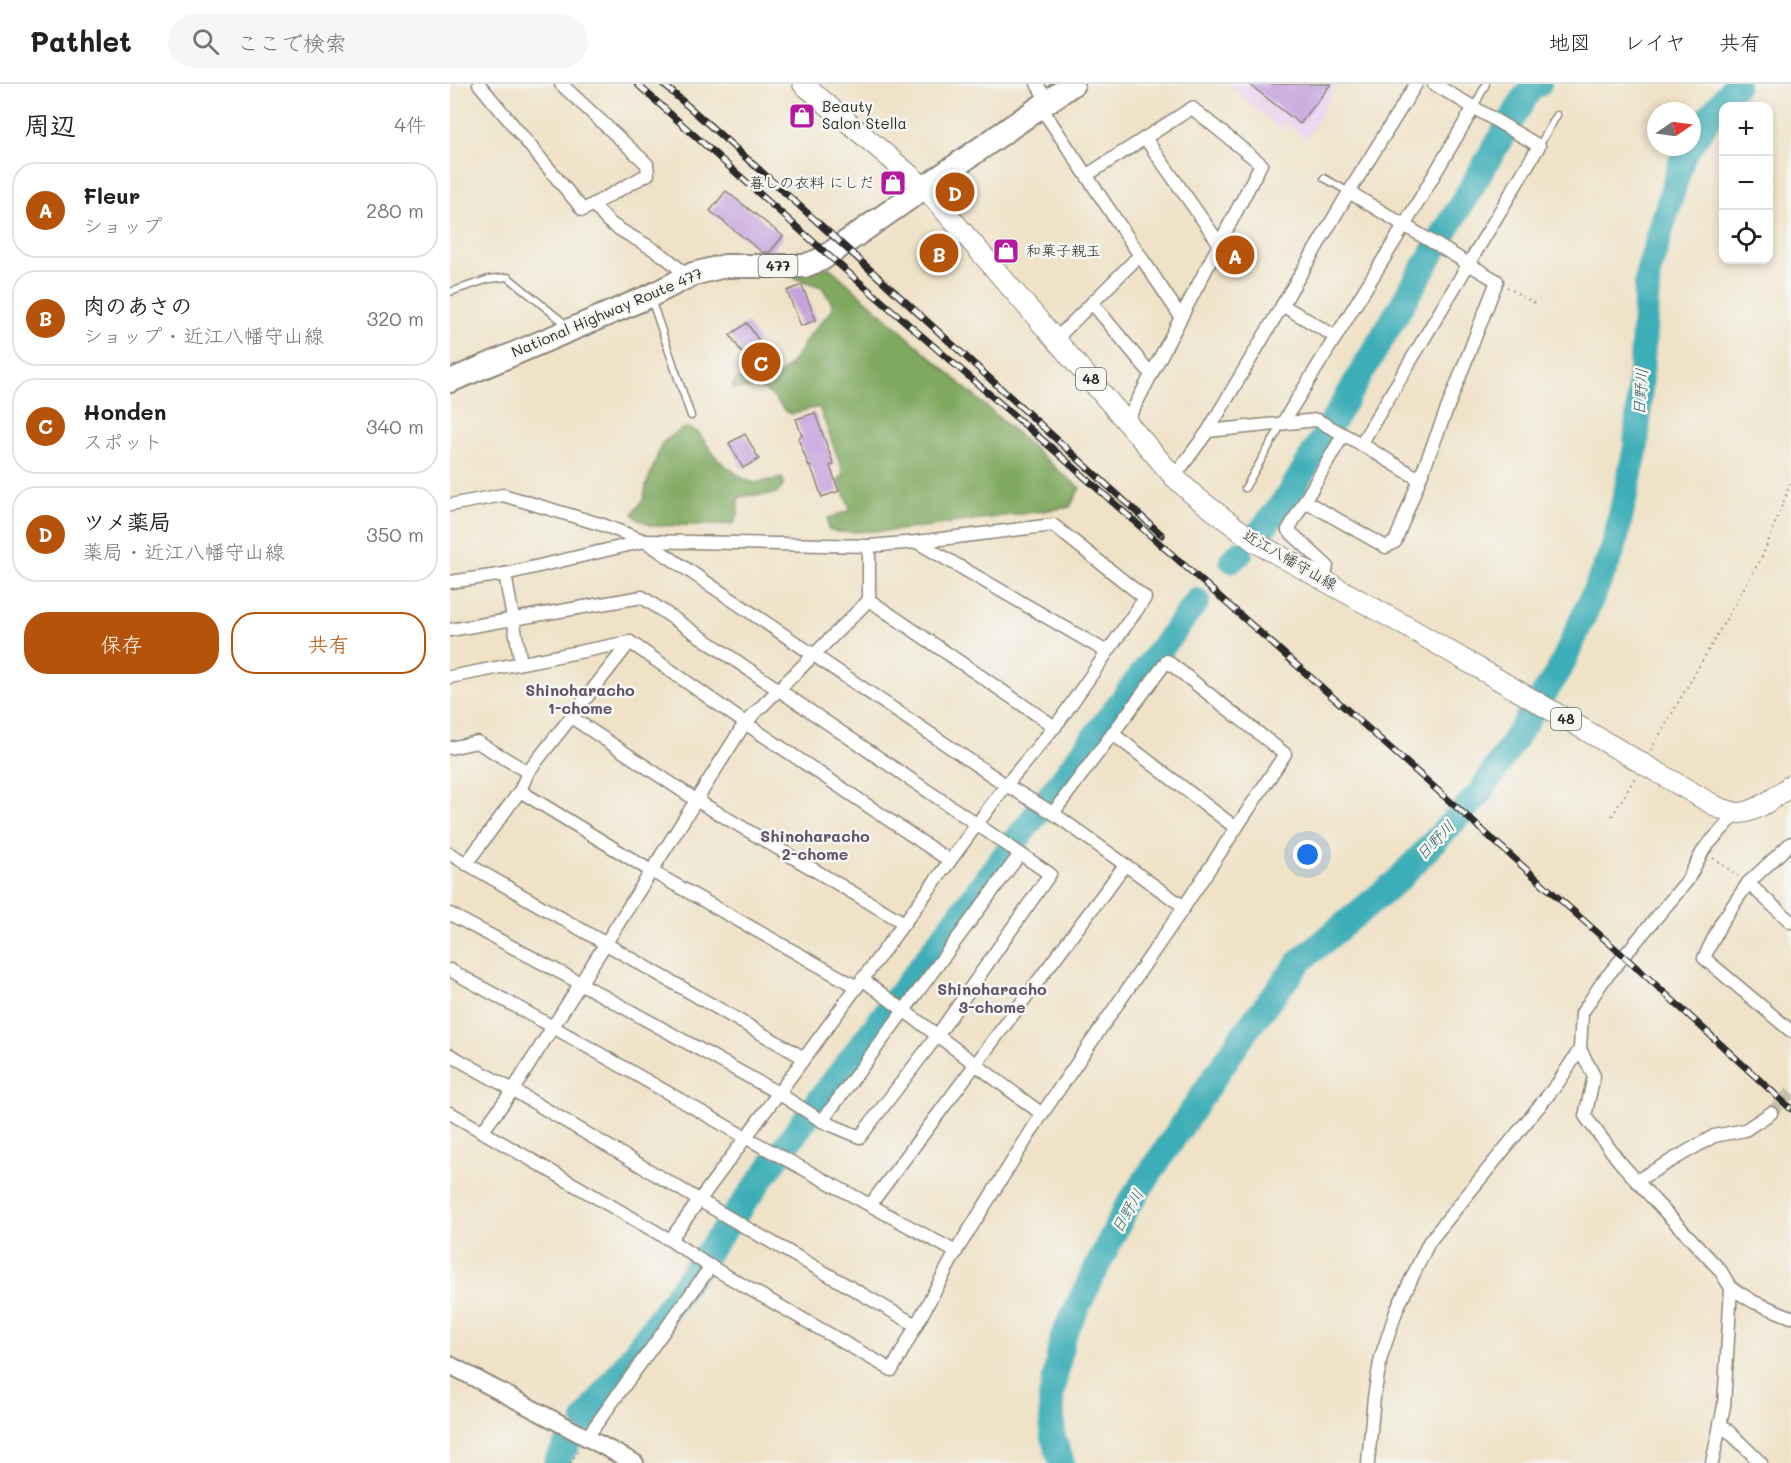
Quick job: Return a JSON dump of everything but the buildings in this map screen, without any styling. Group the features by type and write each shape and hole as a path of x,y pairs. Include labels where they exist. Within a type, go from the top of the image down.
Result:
{"highway":[{"name":"National Highway Route 477","path":"450,381 650,296 693,274 725,266 804,266 822,259 924,187 1041,97 1073,84"}],"main road":[{"name":"近江八幡守山線","path":"803,84 924,187 1174,477 1196,497 1255,542 1728,810"},
{"path":"1728,810 1746,812 1776,797 1791,785"}],"street":[{"path":"479,84 584,210 648,174 647,164 561,84"},
{"path":"1174,477 1208,431 1348,192 1416,84"},
{"path":"1361,444 1539,146 1434,84"},
{"path":"1041,97 1087,175 1181,317"},
{"path":"1282,424 1474,107"},
{"path":"1087,175 1192,108 1261,164 1127,421"},
{"path":"1145,138 1220,243"},
{"path":"1305,501 1386,547 1395,543 1497,281 1348,192"},
{"path":"594,205 609,222 669,260 681,270 686,278"},
{"path":"1056,339 1140,255"},
{"path":"1092,303 1151,374"},
{"path":"1282,305 1336,337"},
{"path":"1208,431 1317,420 1419,479"},
{"path":"1323,580 1327,566 1288,530 1340,433"},
{"path":"450,505 502,495 603,525 645,541 1045,809 1184,907"},
{"path":"450,582 505,574 645,541 869,546 1053,525 1145,598 1055,727 1006,785 670,1240"},
{"path":"917,542 1107,652"},
{"path":"482,1132 513,1090 745,723 869,600 869,546"},
{"path":"505,574 521,663"},
{"path":"450,630 642,597 1050,874 937,1036 860,1137 814,1116 778,1093 580,983 450,914"},
{"path":"869,600 1055,727"},
{"path":"466,864 520,791 528,772 630,642"},
{"path":"450,676 630,642 745,723 950,861"},
{"path":"450,1113 892,1370 956,1252 1042,1114 1184,907 1285,754 1167,662 1113,734 1045,809"},
{"path":"571,717 696,800 904,923"},
{"path":"1113,734 1236,828"},
{"path":"450,748 477,742 528,772"},
{"path":"520,791 651,871 860,983 897,1006 1042,1114"},
{"path":"1368,1463 1374,1398 1381,1357 1396,1309 1429,1242 1558,1083 1580,1049 1582,1013 1603,981 1687,881 1728,810"},
{"path":"1791,843 1745,881 1704,958 1791,1031"},
{"path":"814,1116 1014,850"},
{"path":"450,854 804,1058"},
{"path":"870,1205 1125,865"},
{"path":"1745,881 1791,922"},
{"path":"450,970 780,1156 956,1252"},
{"path":"1580,1049 1594,1076 1585,1116 1636,1180 1720,1270 1731,1288 1754,1302 1791,1317"},
{"path":"450,1055 915,1325"},
{"path":"1636,1180 1714,1136 1745,1131 1771,1113"},
{"path":"594,1441 709,1265"},
{"path":"1712,1463 1724,1406 1731,1288"},
{"path":"450,1365 635,1463"},
{"path":"1720,1423 1761,1463"}],"lane":[{"path":"1474,107 1486,84"},
{"path":"1539,146 1557,115"},
{"path":"1324,178 1348,192"},
{"path":"450,292 489,279 508,277 571,329"},
{"path":"650,296 691,416"},
{"path":"1245,488 1282,424"}],"path":[{"path":"1504,285 1536,304"},
{"path":"1647,756 1763,555 1791,482"},
{"path":"1612,816 1636,776"},
{"path":"1711,856 1745,881"}],"shaded area":[{"path":"1228,84 1338,84 1306,140 1284,122 1280,130"}],"green space":[{"path":"829,267 1080,488 1070,507 893,531 837,532 828,529 828,518 851,510 838,480 844,474 819,407 790,414 767,391 757,388 733,389 733,384 737,379 747,378 758,381 781,374 797,356 809,336 832,310 832,303 822,287 794,278 796,272"},
{"path":"688,428 698,432 718,460 744,479 754,483 782,478 784,483 781,489 776,493 738,498 738,515 733,524 653,526 636,518 633,513 644,499 646,486 662,443 682,429"}],"waterway":[{"path":"1260,532 1289,495 1525,97 1532,87 1539,84"},
{"name":"日野川","path":"1701,130 1736,84"},
{"name":"日野川","path":"1062,1463 1053,1437 1051,1398 1063,1336 1125,1210 1245,1032 1301,960 1398,880 1480,793 1560,669 1613,550 1636,447 1648,273 1683,156"},
{"path":"1232,560 1240,553"},
{"path":"585,1420 801,1125 1197,601"},
{"path":"556,1463 568,1443"}],"tunnel":[{"path":"1771,1113 1791,1092"}],"railway":[{"path":"637,84 828,255 1054,450 1353,715 1646,976 1791,1109"},
{"path":"663,84 1162,535"}],"place":[{"name":"Beauty Salon Stella","path":"802,116"},
{"name":"暮しの衣料 にしだ","path":"893,183"},
{"name":"ツメ薬局","path":"955,192"},
{"name":"和菓子親玉","path":"1006,251"},
{"name":"肉のあさの","path":"939,253"},
{"name":"Fleur","path":"1235,255"},
{"name":"Honden","path":"761,362"}],"district":[{"name":"Shinoharacho 1-chome","path":"580,699"},
{"name":"Shinoharacho 2-chome","path":"815,845"},
{"name":"Shinoharacho 3-chome","path":"992,998"}]}
